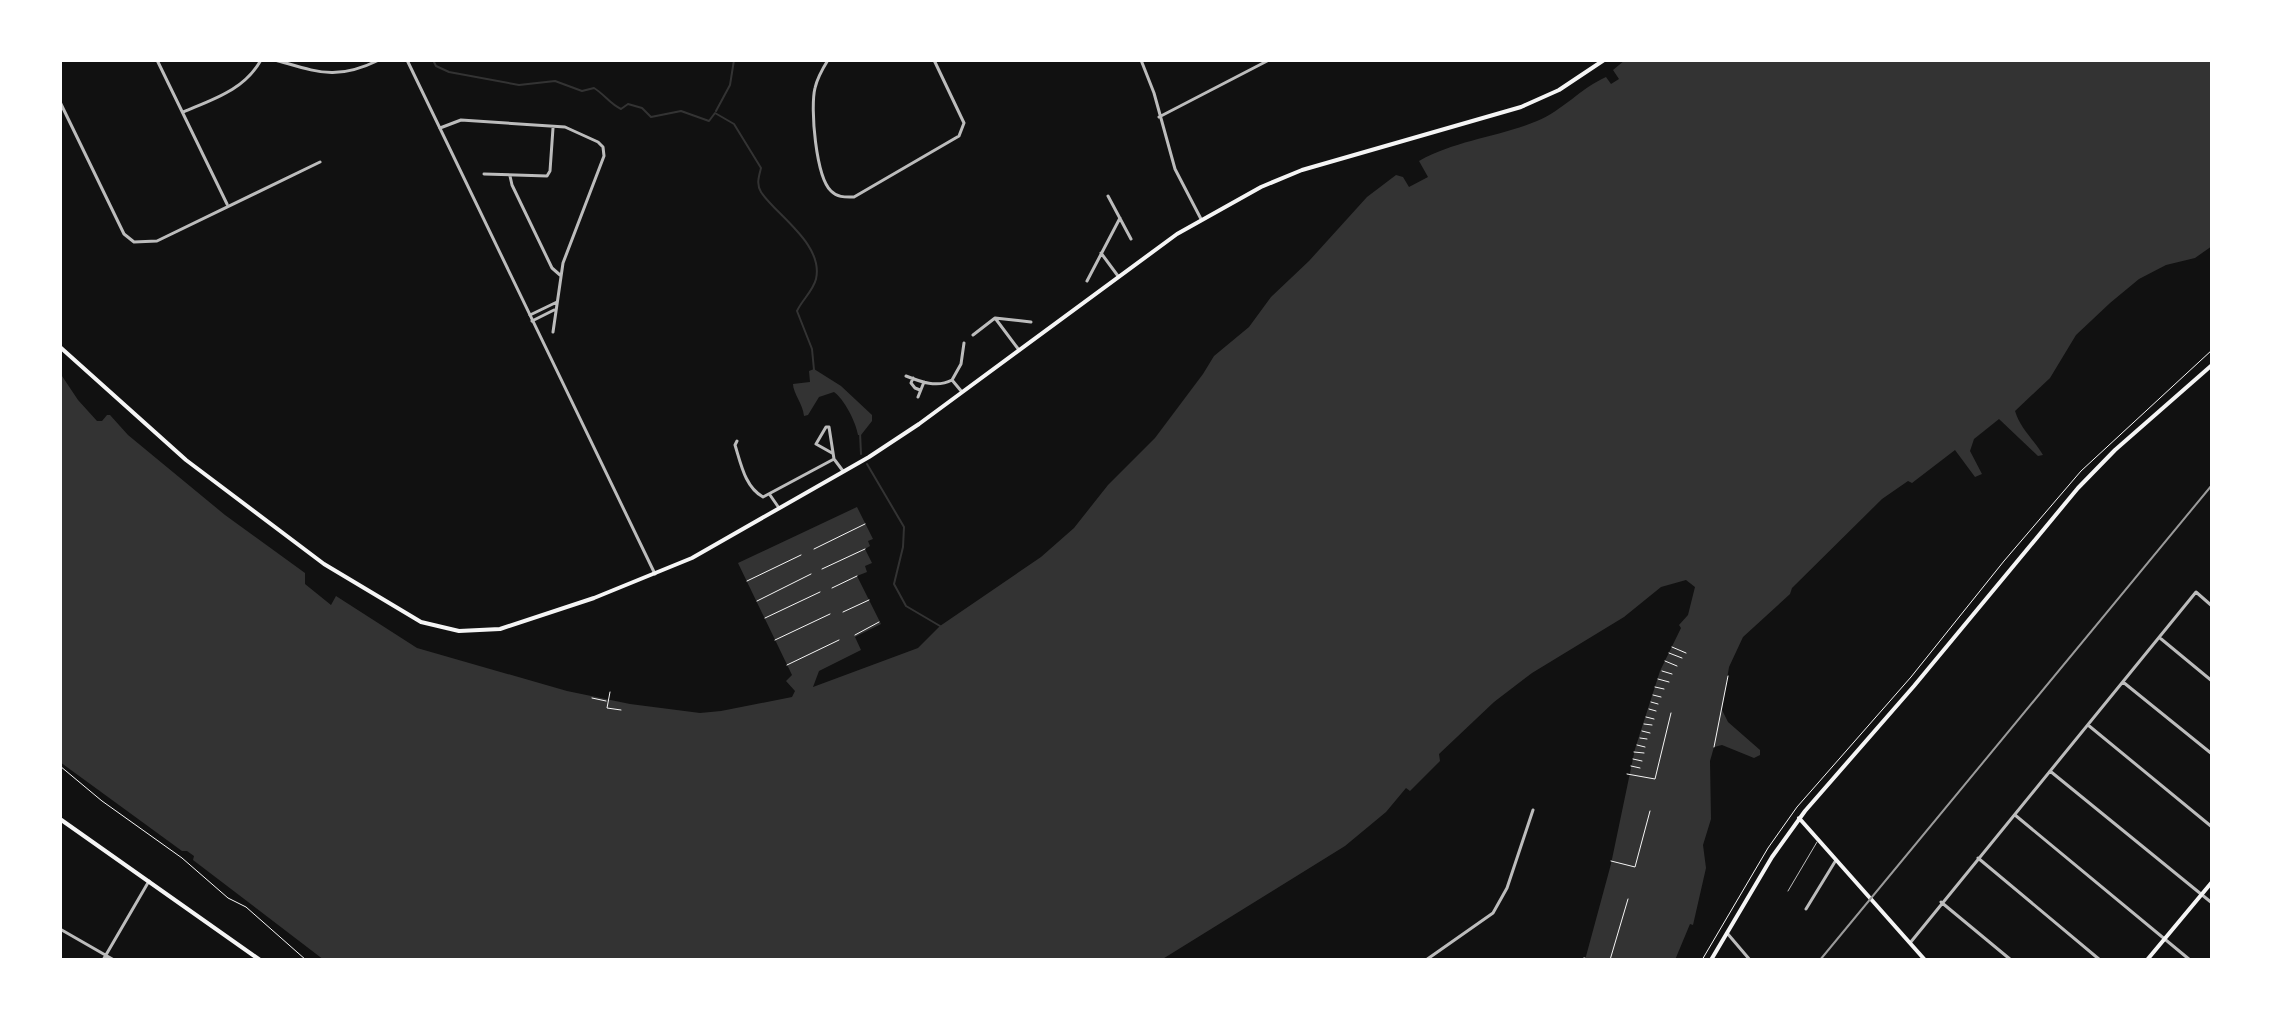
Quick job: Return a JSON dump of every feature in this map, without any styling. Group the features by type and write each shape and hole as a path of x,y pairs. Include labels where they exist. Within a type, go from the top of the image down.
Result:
{"main road":[{"path":"60,347 180,455 283,535 363,589 421,622 459,631 500,629 535,619 692,558 843,471 907,433 1201,219 1268,184 1302,170 1531,103 1570,84 1604,60"},
{"path":"1711,960 1772,857 1799,818 1914,686 2078,488 2113,452 2212,365"},
{"path":"1799,818 1925,960"},
{"path":"60,819 260,960"},
{"path":"2147,960 2212,882"}],"street":[{"path":"157,60 227,206"},
{"path":"183,112 238,87 251,77 261,60"},
{"path":"275,60 338,74 355,71 379,60"},
{"path":"407,60 655,574"},
{"path":"828,60 815,88 813,120 824,180 832,192 842,198 854,197 959,136 964,123 934,60"},
{"path":"1141,60 1154,93 1175,169 1201,219"},
{"path":"1159,117 1269,60"},
{"path":"60,102 124,234 131,241 157,241 320,162"},
{"path":"440,128 461,120 575,130 598,142 604,151 560,275 553,332"},
{"path":"484,174 548,175 553,127"},
{"path":"510,176 552,268 560,275"},
{"path":"1108,196 1131,239"},
{"path":"1087,281 1120,218"},
{"path":"1101,253 1118,277"},
{"path":"530,315 557,302"},
{"path":"532,321 556,309"},
{"path":"995,318 1019,350"},
{"path":"973,335 995,318 1031,322"},
{"path":"906,376 924,382 946,383 952,380 961,364 964,343"},
{"path":"913,378 911,383 920,390"},
{"path":"952,380 962,392"},
{"path":"918,397 924,382"},
{"path":"832,453 816,444 826,427 829,427 834,459 843,471"},
{"path":"737,441 735,445 748,483 763,497 834,459"},
{"path":"770,495 779,508"},
{"path":"1910,943 2196,592 2212,606"},
{"path":"2160,638 2212,681"},
{"path":"2123,682 2212,754"},
{"path":"2088,725 2212,827"},
{"path":"2050,771 2212,903"},
{"path":"1426,960 1493,913 1507,888 1533,810"},
{"path":"2015,815 2190,960"},
{"path":"1978,858 2100,960"},
{"path":"1806,909 1836,860"},
{"path":"104,958 149,881"},
{"path":"1941,902 2011,960"},
{"path":"60,929 104,958 114,960"},
{"path":"1727,933 1750,960"}],"lane":[{"path":"1788,891 1819,840"}],"path":[{"path":"1702,960 1768,848 1797,807 1911,677 2081,471 2212,350"},
{"path":"814,549 865,524"},
{"path":"822,569 865,549"},
{"path":"747,581 801,555"},
{"path":"757,601 811,574"},
{"path":"832,588 857,576"},
{"path":"765,618 820,592"},
{"path":"843,612 869,600"},
{"path":"775,640 830,614"},
{"path":"855,635 879,622"},
{"path":"787,665 839,640"},
{"path":"1672,647 1686,653"},
{"path":"1669,653 1682,658"},
{"path":"1665,661 1677,666"},
{"path":"1662,671 1672,674"},
{"path":"1714,747 1728,676"},
{"path":"1658,679 1669,682"},
{"path":"1655,687 1664,689"},
{"path":"610,692 607,708 621,710"},
{"path":"1653,695 1661,697"},
{"path":"592,698 608,702"},
{"path":"598,700 599,706"},
{"path":"1651,702 1658,704"},
{"path":"1649,709 1656,711"},
{"path":"1627,774 1655,779 1671,713"},
{"path":"1646,717 1654,719"},
{"path":"1644,724 1652,725"},
{"path":"1642,731 1650,733"},
{"path":"1640,738 1647,739"},
{"path":"1637,745 1645,747"},
{"path":"1634,752 1644,753"},
{"path":"1633,759 1642,761"},
{"path":"60,766 102,801 182,858 228,898 246,907 306,960"},
{"path":"1631,766 1640,768"},
{"path":"1611,861 1635,867 1650,811"},
{"path":"1610,960 1628,899"},
{"path":"1584,958 1592,960"}],"shaded area":[{"path":"1625,60 2212,60 2212,246 2195,258 2166,265 2139,279 2076,335 2050,378 2015,411 2043,455 2038,456 1999,419 1974,439 1970,451 1982,474 1975,477 1955,450 1912,483 1908,481 1882,499 1792,588 1790,594 1743,637 1729,667 1722,710 1728,722 1760,750 1760,755 1754,758 1722,745 1714,747 1710,761 1711,819 1703,845 1706,868 1693,925 1690,924 1675,960 1585,960 1611,864 1635,749 1660,671 1681,628 1679,625 1688,615 1695,587 1686,580 1661,587 1624,617 1532,673 1494,702 1439,754 1440,761 1410,791 1406,788 1386,812 1345,846 1161,960 324,960 193,860 194,856 182,851 60,762 60,373 97,421 110,415 128,435 225,515 305,573 305,584 331,605 336,596 417,648 567,691 630,704 700,713 792,697 795,691 786,681 792,675 738,563 857,507 873,539 868,541 870,546 865,549 872,563 865,566 867,572 857,576 881,624 855,637 861,650 819,671 813,687 918,648 940,626 1041,557 1074,528 1108,485 1155,438 1214,356 1249,327 1271,297 1309,261 1367,197 1396,175 1403,177 1409,187 1428,177 1419,161 1433,154 1537,121 1606,77 1611,84 1619,79 1613,70"},
{"path":"814,369 841,386 872,415 872,421 861,435 858,435 845,405 834,392 819,397 808,415 804,416 793,384 810,382 809,371"}],"waterway":[{"path":"433,60 436,66 449,72 519,85 555,81 582,91 594,88 621,109 628,104 642,108 651,117 681,111 709,121 715,113 734,124 761,168 758,183 761,192 806,242 817,266 816,279 797,311 812,349 814,370"},
{"path":"716,111 730,85 734,60"},
{"path":"860,432 861,454"},
{"path":"867,464 904,527 903,547 894,584 906,606 940,626"}],"railway":[{"path":"1820,960 2212,485"}]}
